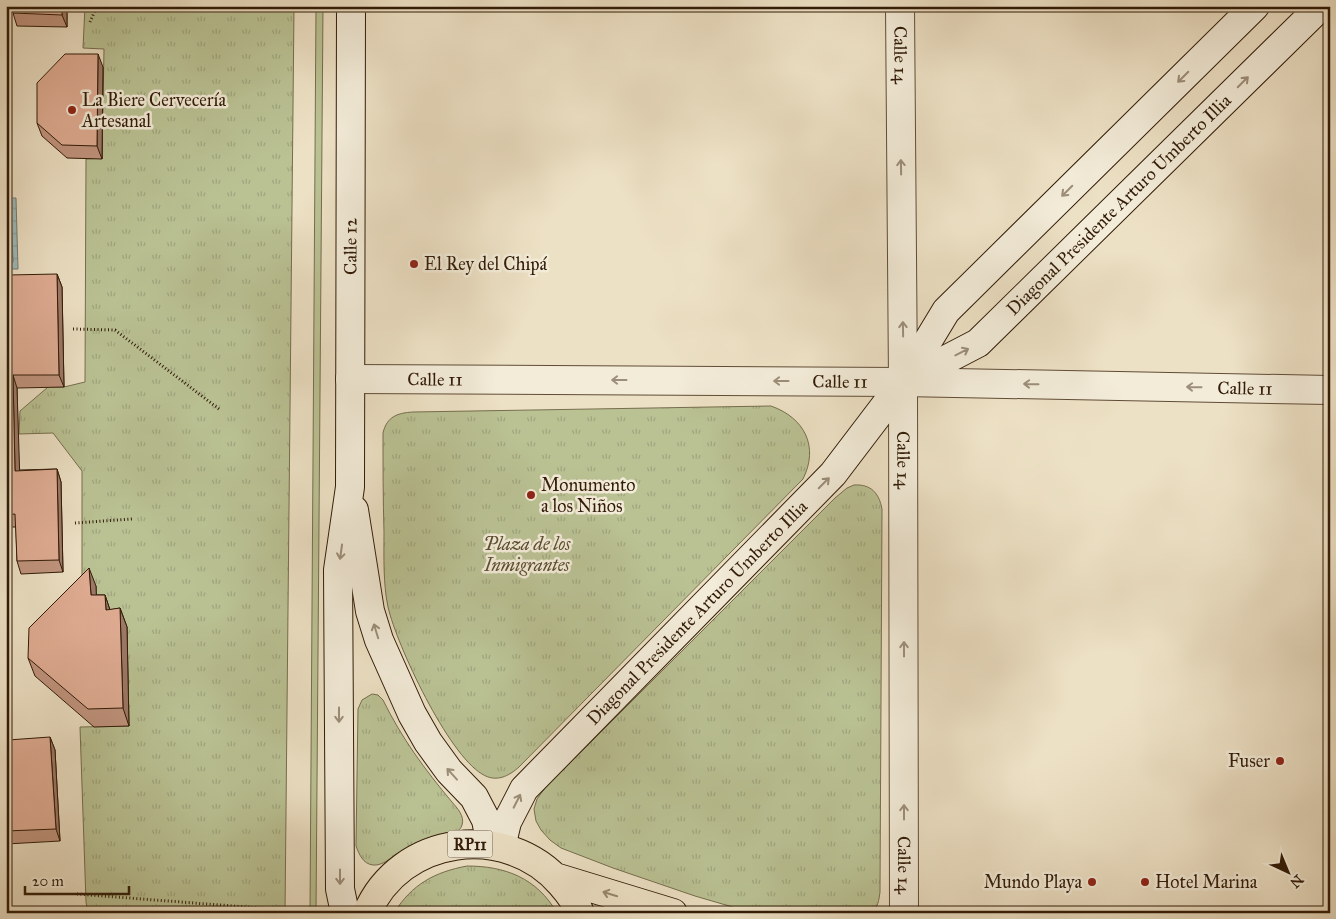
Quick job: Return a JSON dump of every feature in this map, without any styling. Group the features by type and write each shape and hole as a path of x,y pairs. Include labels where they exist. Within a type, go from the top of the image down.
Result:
{"main road":[{"name":"Calle 12","path":"350,487 352,6"},
{"name":"Calle 14","path":"900,6 904,913"},
{"name":"Diagonal Presidente Arturo Umberto Illia","path":"496,846 524,789 833,474 903,382 946,311 1255,6"},
{"name":"Diagonal Presidente Arturo Umberto Illia","path":"903,382 978,344 1321,6"},
{"name":"Calle 11","path":"350,379 903,382 1330,390"},
{"path":"350,487 370,612 379,640 412,714 448,771 474,798 486,820 496,846"},
{"path":"345,913 340,889 338,570 350,487"},
{"name":"RP11","path":"366,913 378,892 391,877 407,864 443,848 462,844 496,846 530,858 555,877 568,891 580,913"},
{"name":"RP11","path":"555,877 673,913"}],"path":[{"path":"90,22 98,6"},
{"path":"73,329 115,330 219,409"},
{"path":"75,524 132,519"},
{"path":"77,894 298,911"}],"green space":[{"path":"85,6 294,6 285,913 88,913 86,902 80,727 129,726 82,600 82,471 53,433 19,434 20,411 48,387 64,387 85,382 86,159 102,158 104,49 83,48"},
{"path":"316,6 323,6 316,913 310,913"},
{"name":"Plaza de los Inmigrantes","path":"771,406 793,418 806,435 810,456 803,479 519,767 511,773 497,778 487,777 482,774 469,763 454,745 440,723 413,672 393,625 388,607 384,570 383,433 390,419 403,413 413,412"},
{"path":"854,485 870,488 879,498 882,509 880,892 874,911 872,913 753,913 695,896 613,868 561,848 550,840 536,821 534,809 537,799 545,788 835,498"},
{"path":"372,694 378,695 383,700 414,753 458,810 463,822 460,829 454,833 376,865 364,861 356,846 358,709 362,700"},
{"path":"467,866 494,868 519,876 540,891 557,913 394,913 408,894 425,881 445,872"}],"water":[{"path":"6,198 16,198 18,269 11,269 6,274"}],"building":[{"path":"13,6 62,6 62,15 13,13"},
{"path":"65,54 98,54 97,146 62,145 37,123 37,83"},
{"path":"57,274 59,375 13,375 15,471 57,469 59,560 17,561 15,514 6,515 6,326 8,326 8,275"},
{"path":"89,568 91,595 105,595 106,610 120,608 123,708 88,709 28,658 29,628"},
{"path":"50,737 56,829 6,831 6,788 11,788 8,740"},
{"path":"1326,830 1330,830 1330,890 1327,890"}],"place":[{"name":"La Biere Cervecería Artesanal","path":"72,110"},
{"name":"El Rey del Chipá","path":"414,264"},
{"name":"Monumento a los Niños","path":"531,495"},
{"name":"Fuser","path":"1280,761"},
{"name":"Mundo Playa","path":"1092,882"},
{"name":"Hotel Marina","path":"1145,882"}]}
